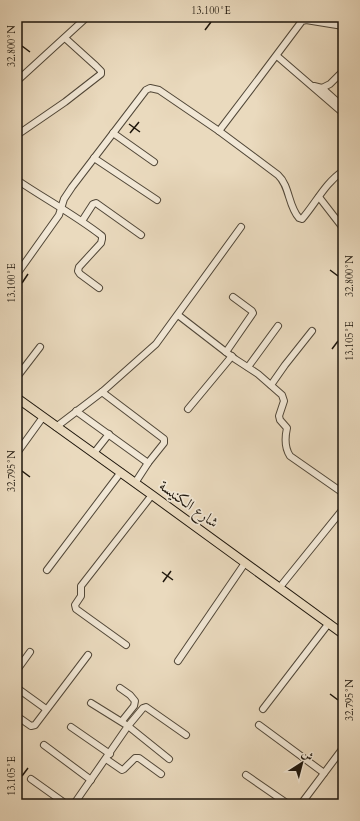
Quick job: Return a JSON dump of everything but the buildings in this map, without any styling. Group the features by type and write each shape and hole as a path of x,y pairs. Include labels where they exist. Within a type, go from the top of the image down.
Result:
{"main road":[{"name":"شارع الكنيسة","path":"17,398 343,634"}],"street":[{"path":"17,81 87,17"},
{"path":"298,24 299,17"},
{"path":"219,131 277,56 298,24 306,20 343,26"},
{"path":"17,136 101,74 101,71 96,66 65,38"},
{"path":"277,56 343,113"},
{"path":"322,88 330,84 343,71"},
{"path":"312,86 322,88 343,106"},
{"path":"17,274 58,215 62,208 64,199 72,187 146,90 150,88 159,90 219,131 281,177 293,209 299,218 302,219 329,182 343,171"},
{"path":"113,133 154,162"},
{"path":"94,158 157,200"},
{"path":"17,180 82,221 102,236 102,239 79,267 78,271 99,288"},
{"path":"319,197 343,228"},
{"path":"82,221 93,204 96,203 141,234"},
{"path":"56,427 102,392 156,344 241,227"},
{"path":"226,352 253,313 233,297"},
{"path":"178,315 248,367 282,395 284,399 278,416 287,428 285,435 288,453 318,477 343,493"},
{"path":"248,367 278,326"},
{"path":"271,385 312,331"},
{"path":"17,378 40,347"},
{"path":"188,409 232,356"},
{"path":"102,392 164,439 164,443 148,463 135,483"},
{"path":"76,411 148,463"},
{"path":"17,454 43,418"},
{"path":"94,453 109,434"},
{"path":"47,570 121,472"},
{"path":"126,645 76,609 75,605 81,596 81,586 152,495"},
{"path":"280,587 343,509"},
{"path":"178,661 245,563"},
{"path":"263,709 328,623"},
{"path":"17,670 30,652"},
{"path":"17,724 21,720 31,726 35,725 88,655"},
{"path":"17,657 23,662"},
{"path":"17,688 46,709"},
{"path":"120,688 130,695 134,701 134,706 122,721"},
{"path":"91,703 122,721 169,759"},
{"path":"74,804 108,757 128,726 143,708 146,707 186,735"},
{"path":"259,725 324,773"},
{"path":"71,727 122,770 124,770 135,758 139,758 161,774"},
{"path":"44,745 91,780"},
{"path":"300,804 343,748"},
{"path":"246,775 288,804"},
{"path":"31,779 66,804"}]}
